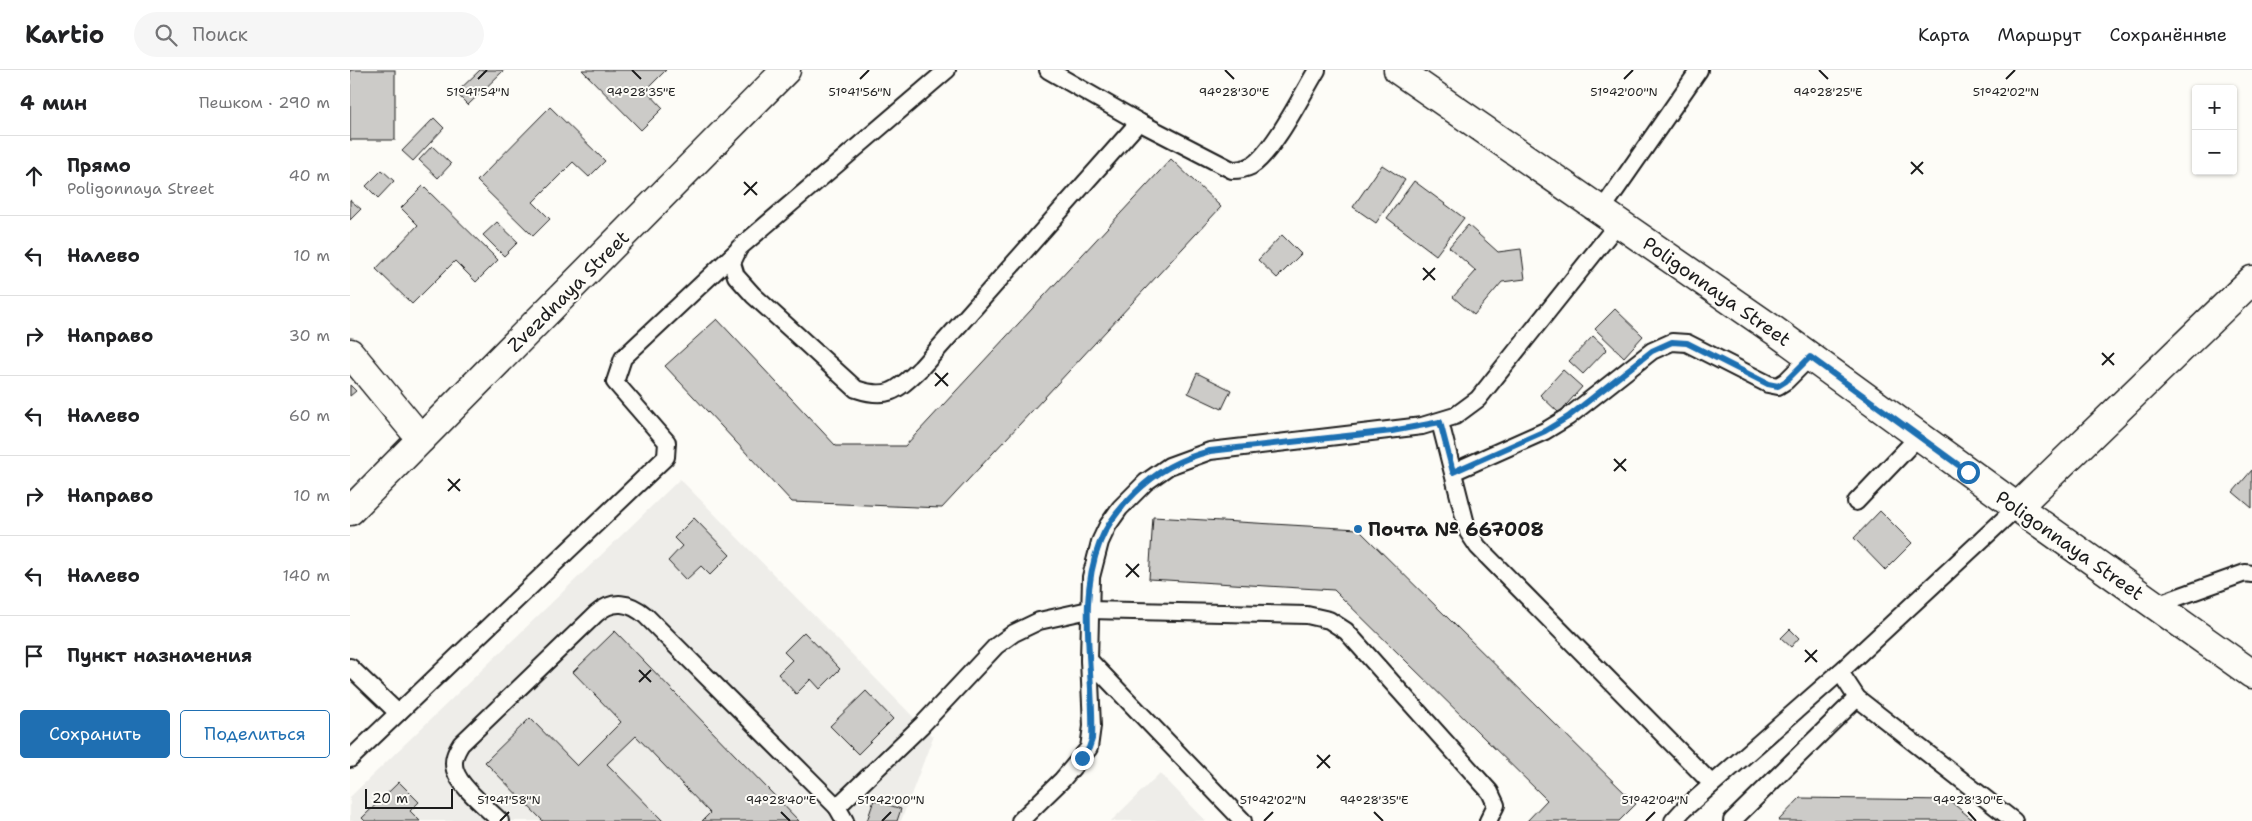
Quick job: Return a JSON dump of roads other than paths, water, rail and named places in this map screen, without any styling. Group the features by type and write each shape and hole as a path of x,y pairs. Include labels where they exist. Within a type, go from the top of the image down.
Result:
{"street":[{"name":"Zvezdnaya Street","path":"350,511 786,70"},
{"name":"Poligonnaya Street","path":"1398,70 1810,357 2016,507 2252,674"},
{"path":"2016,507 2252,280"},
{"path":"350,353 421,440"}],"lane":[{"path":"350,759 666,457 667,442 615,382 623,358 739,248 947,70"},
{"path":"1048,70 1139,122 1232,170 1243,170 1253,165 1270,148 1317,70"},
{"path":"1020,821 1062,780 1089,748 1092,726 1089,610 1091,577 1100,542 1108,525 1120,508 1140,488 1169,466 1210,451 1392,431 1440,422 1461,412 1478,399 1610,217 1699,70"},
{"path":"739,248 732,263 736,276 753,295 856,389 872,394 885,394 900,388 921,368 1139,122"},
{"path":"1453,472 1545,431 1568,417 1652,351 1672,342 1687,343 1768,384 1778,386 1786,381 1810,357"},
{"path":"1440,422 1468,532 1478,547 1712,784"},
{"path":"1856,502 1919,436"},
{"path":"1673,821 1712,784 1840,672 2016,507"},
{"path":"2156,605 2245,573 2252,574"},
{"path":"500,821 463,783 455,770 454,756 461,744 596,614 604,607 614,603 637,608 646,616 841,814 996,646 1014,633 1039,621 1089,610 1307,615 1329,620 1346,631 1490,792 1496,805 1488,821"},
{"path":"1090,660 1243,821"},
{"path":"350,667 398,714"},
{"path":"1840,672 1857,698 2014,821"},
{"path":"1732,821 1857,698"}],"place":[{"name":"Почта № 667008","path":"1358,529"}]}
